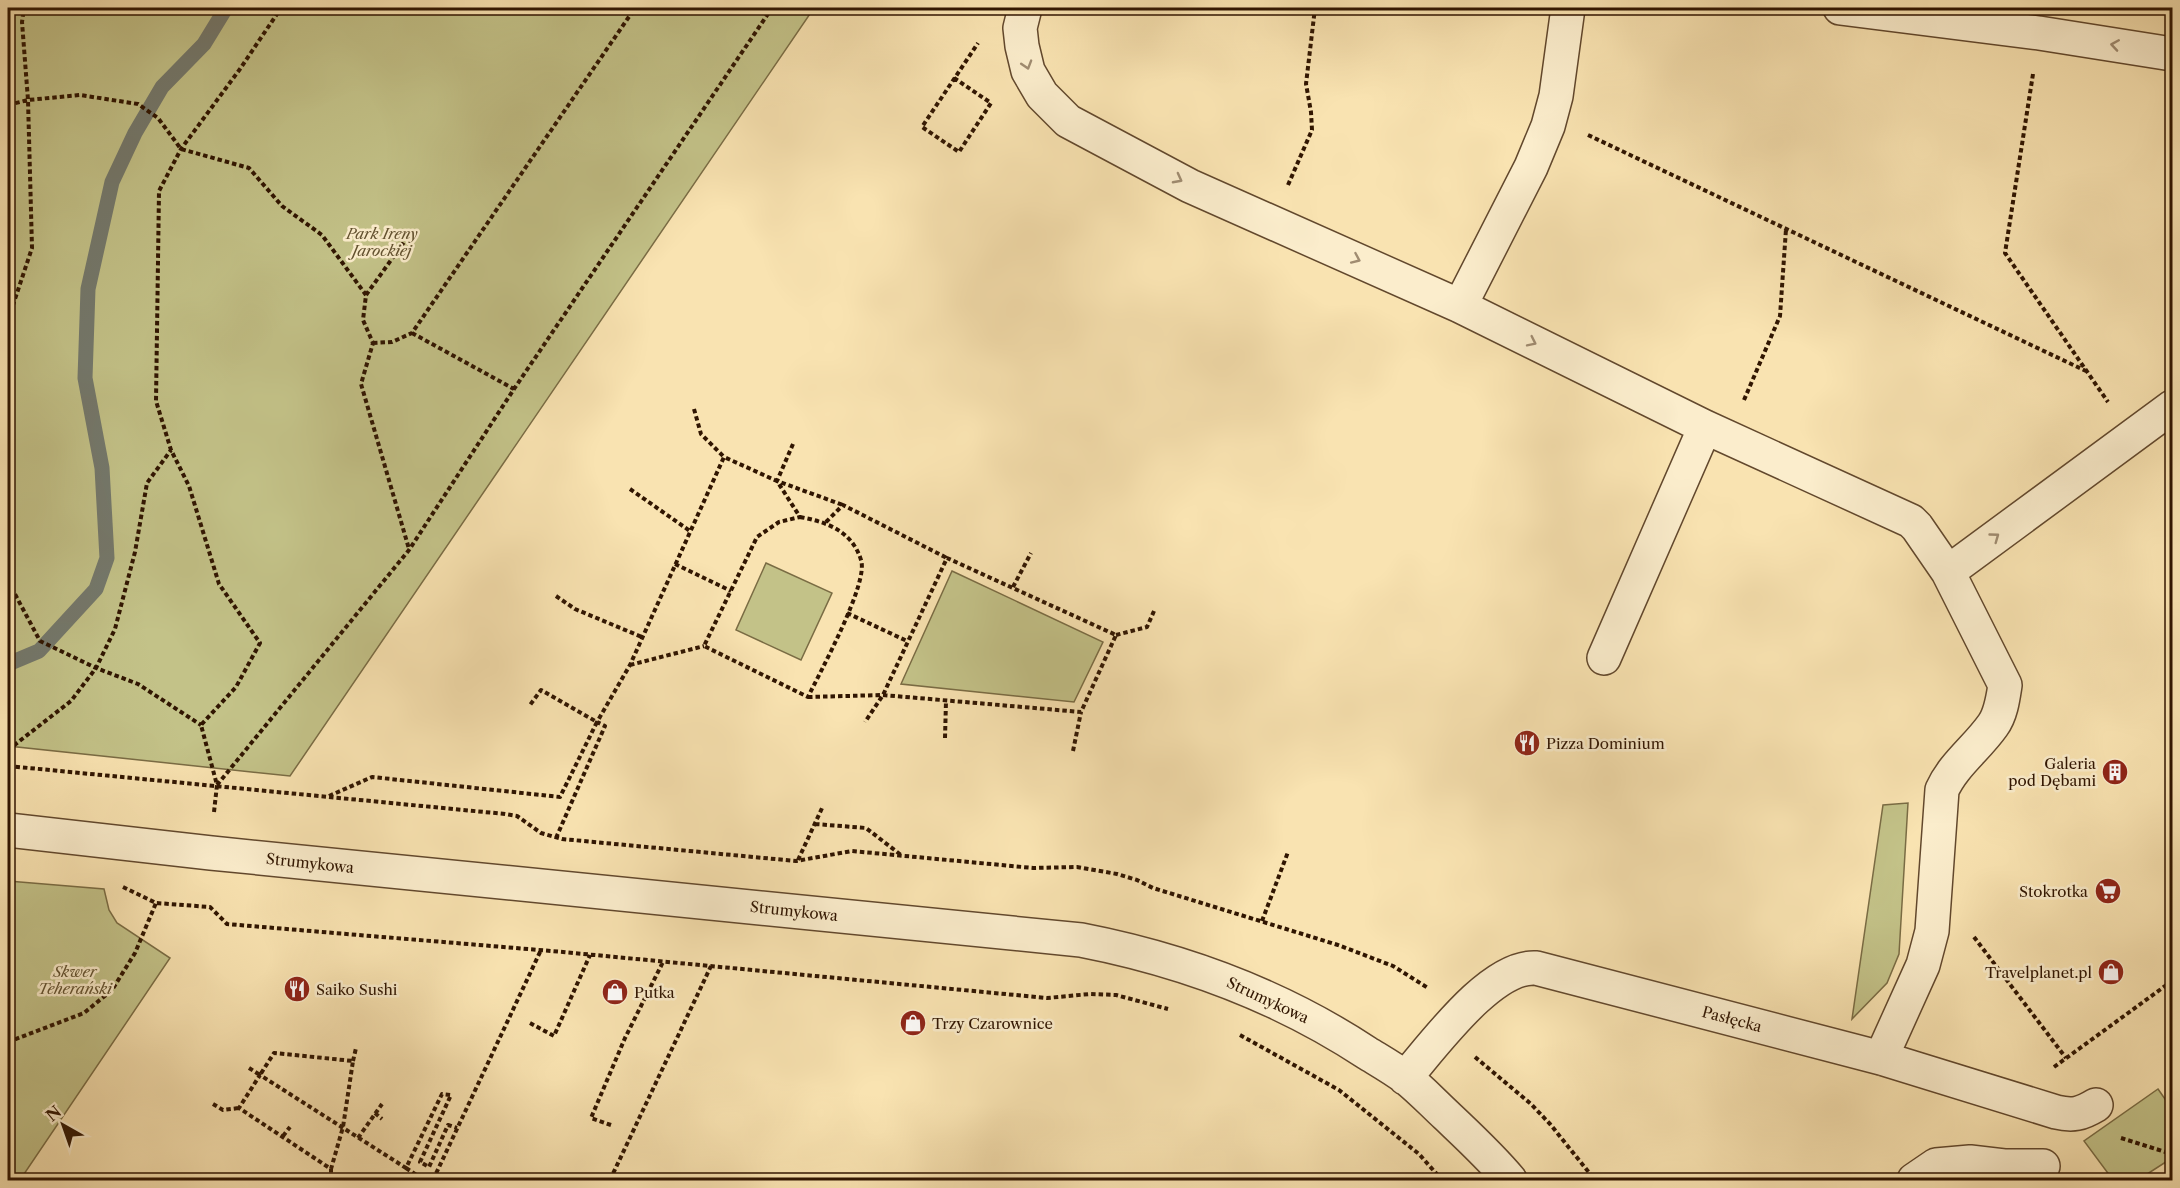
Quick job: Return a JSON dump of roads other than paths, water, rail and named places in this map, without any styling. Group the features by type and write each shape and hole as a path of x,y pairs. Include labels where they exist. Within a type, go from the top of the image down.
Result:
{"street":[{"path":"1025,8 1020,28 1028,71 1042,95 1068,121 1190,186 1460,306 1717,432 1911,520 1948,572 2005,685 1995,723 1948,777 1942,790 1932,931 1923,965 1881,1058"},
{"path":"1460,306 1531,166 1551,118 1568,8"},
{"path":"1840,8 2039,33 2172,54"},
{"path":"1948,572 2172,407"},
{"path":"1604,658 1717,432"},
{"name":"Strumykowa","path":"8,830 211,853 1081,940 1161,958 1272,999 1335,1032 1405,1078 1483,1151 1510,1180"},
{"name":"Pasłęcka","path":"1405,1078 1456,1020 1501,978 1521,968 1536,968 1881,1058 2066,1114 2082,1113 2096,1105"},
{"path":"1914,1180 1936,1165 1970,1162 2004,1166 2043,1166 2034,1180"}],"waterway":[{"path":"8,664 39,651 96,589 107,558 102,468 85,378 88,289 112,182 135,133 162,87 204,44 226,8"}],"place":[{"name":"Pizza Dominium","path":"1527,743"},
{"name":"Galeria pod Dębami","path":"2115,772"},
{"name":"Stokrotka","path":"2108,891"},
{"name":"Travelplanet.pl","path":"2111,972"},
{"name":"Saiko Sushi","path":"297,989"},
{"name":"Putka","path":"615,992"},
{"name":"Trzy Czarownice","path":"913,1023"}],"park label":[{"name":"Park Ireny Jarockiej","path":"382,242"},
{"name":"Skwer Teherański","path":"75,980"}]}
